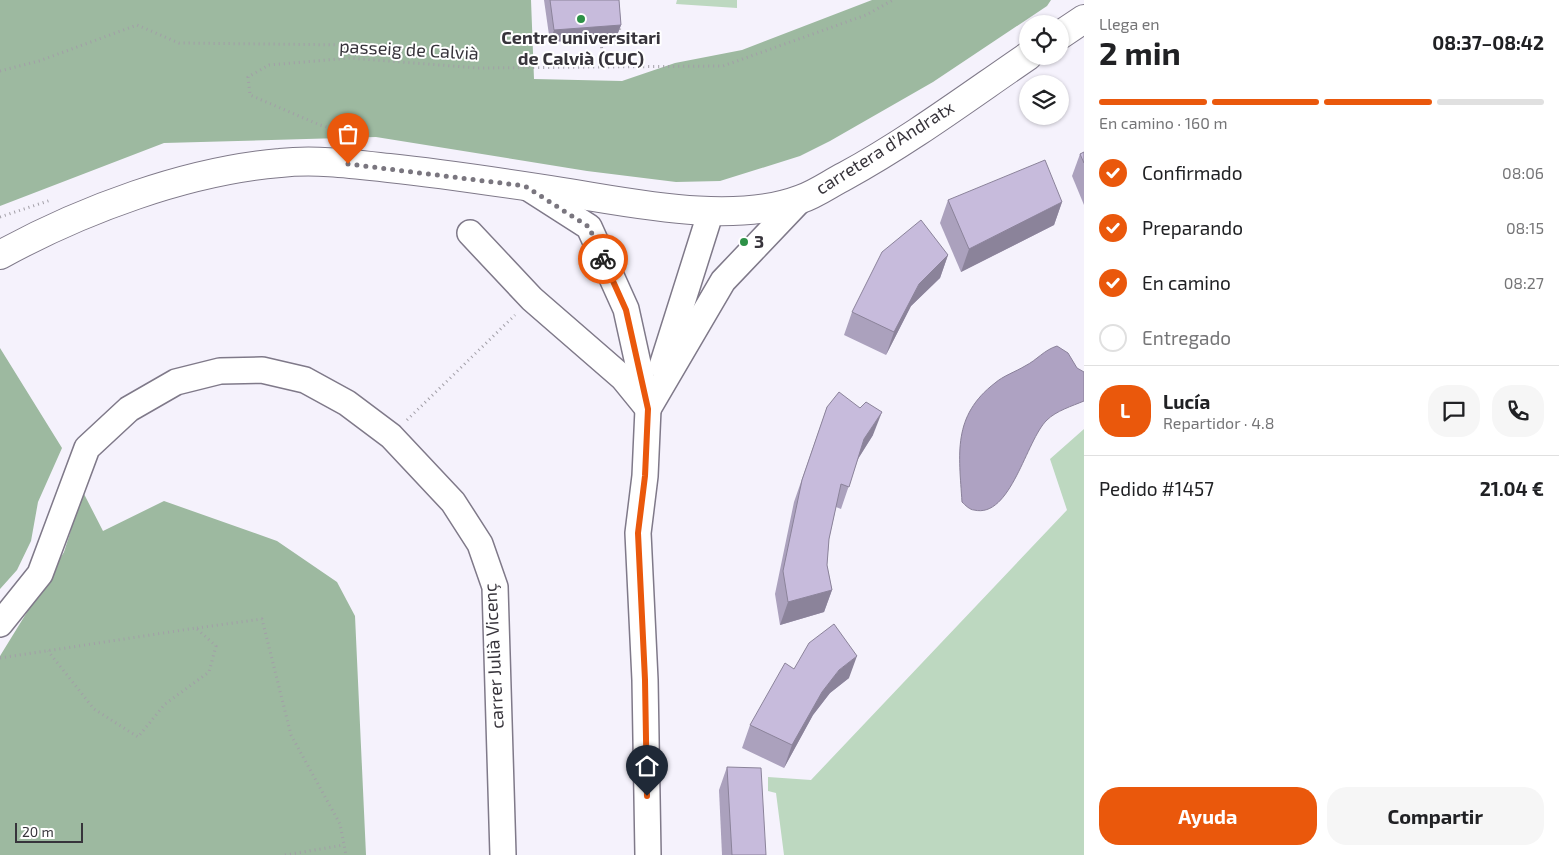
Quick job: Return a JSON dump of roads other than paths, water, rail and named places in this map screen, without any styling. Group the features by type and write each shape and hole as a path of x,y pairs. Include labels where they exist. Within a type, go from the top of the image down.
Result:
{"main road":[{"path":"1069,29 1084,19"},
{"name":"carretera d'Andratx","path":"0,255 66,223 174,184 230,170 280,162 331,162 525,186 642,204 711,211 759,208 801,199 872,160 1019,62"}],"street":[{"path":"525,186 589,227 626,310 648,409"},
{"path":"648,409 723,281 801,199"},
{"path":"648,855 645,680 638,533 645,476 648,409 711,211"},
{"path":"470,233 532,299 623,378 648,409"},
{"name":"carrer Julià Vicenç","path":"0,624 40,574 87,448 130,409 176,382 228,370 262,370 306,380 347,403 391,436 453,502 480,544 495,587 503,855"}],"place":[{"name":"Centre universitari de Calvià (CUC)","path":"581,19"},
{"name":"3","path":"744,242"}]}
